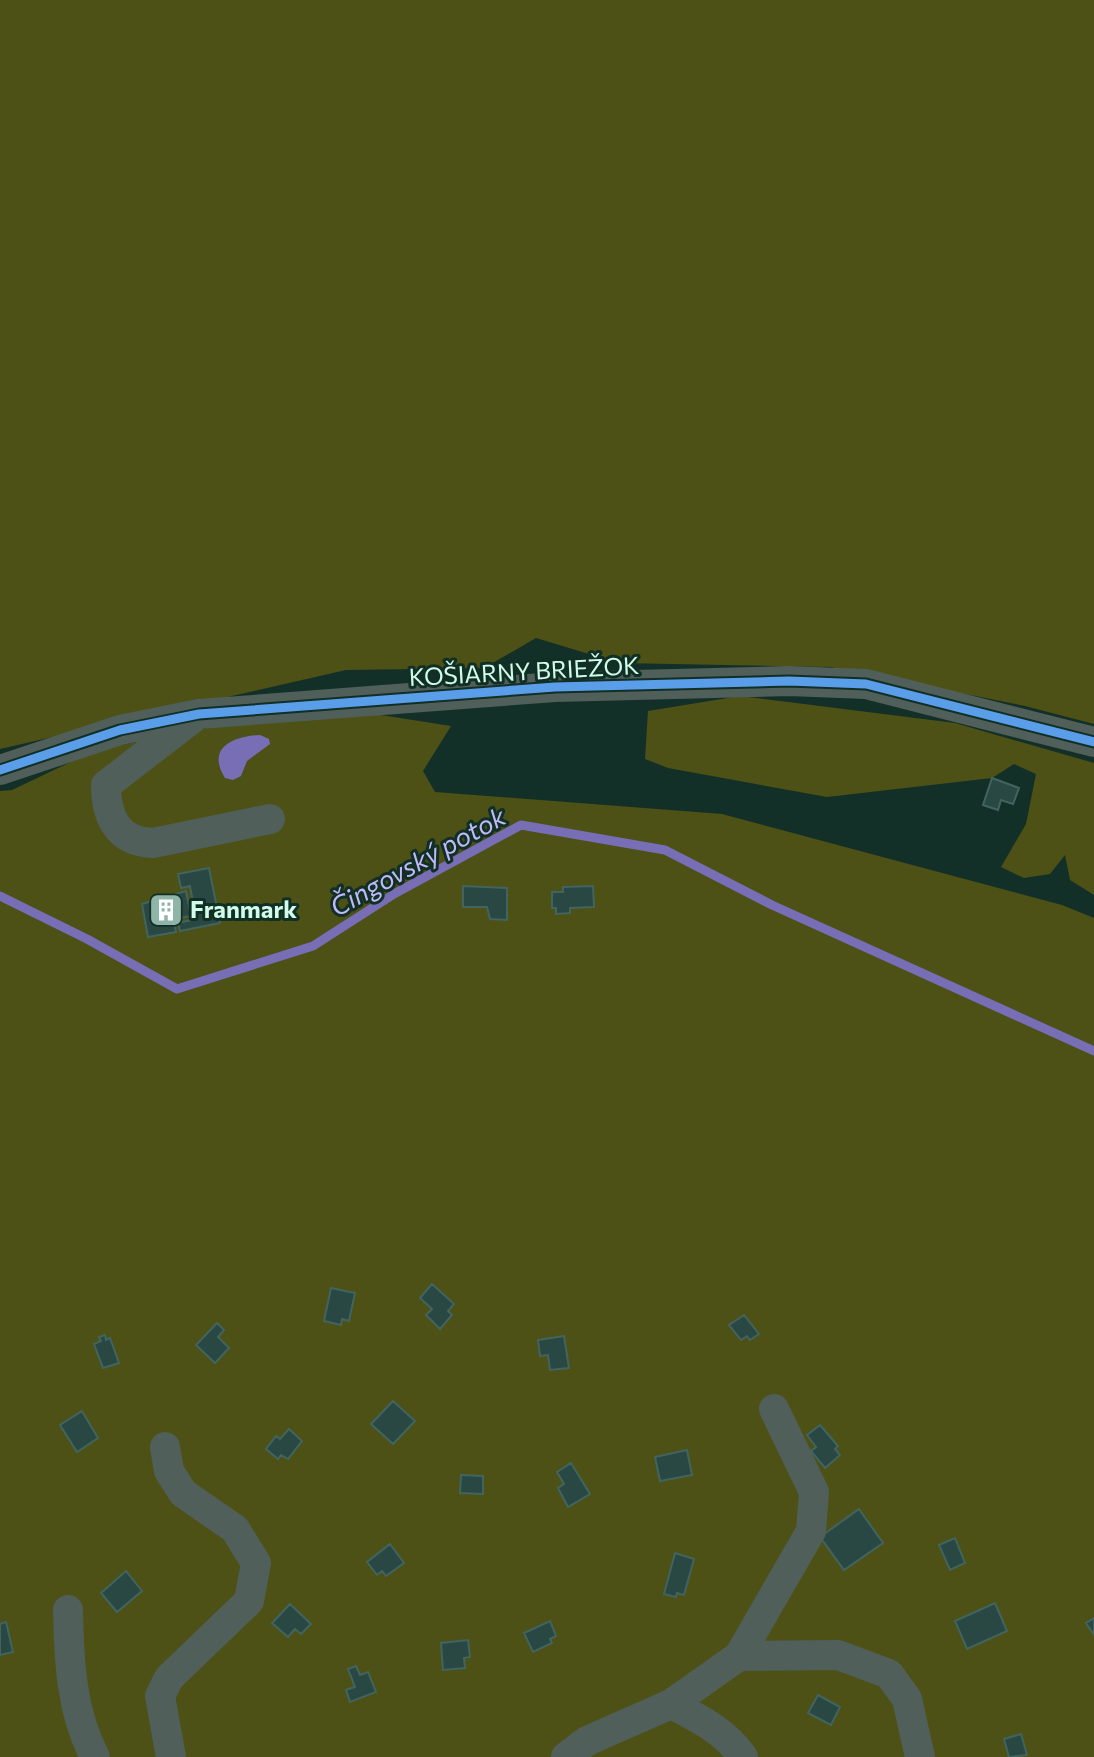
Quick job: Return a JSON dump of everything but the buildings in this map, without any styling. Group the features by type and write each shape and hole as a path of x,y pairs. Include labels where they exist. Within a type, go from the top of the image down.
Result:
{"street":[{"name":"KOŠIARNY BRIEŽOK","path":"0,770 120,730 199,714 555,687 789,681 866,684 1094,742"},
{"path":"199,714 106,785 106,809 120,829 137,842 153,843 270,819"},
{"path":"566,1757 587,1741 671,1704 739,1656 811,1531 814,1492 774,1409"},
{"path":"165,1447 169,1471 183,1493 235,1530 256,1563 249,1601 169,1678 160,1696 171,1757"},
{"path":"68,1609 70,1671 85,1737 95,1757"},
{"path":"739,1656 838,1655 889,1674 907,1699 920,1757"},
{"path":"671,1704 706,1722 734,1745 743,1757"}],"green space":[{"path":"0,0 1094,0 1094,724 1025,706 831,667 619,663 536,638 484,668 346,670 0,749"},
{"path":"740,696 955,723 1094,763 1094,895 1070,880 1065,855 1050,874 1024,878 1001,867 1026,824 1036,774 1014,764 992,778 827,797 668,768 645,759 648,711"},
{"path":"349,710 451,726 423,771 435,792 722,814 1062,905 1094,918 1094,1757 0,1757 0,791 12,790 96,750 238,722"}],"shaded area":[{"path":"260,735 269,739 270,744 247,761 241,776 233,780 225,778 219,759 225,746 240,738"}],"waterway":[{"name":"Čingovský potok","path":"0,896 87,939 177,989 313,946 394,894 521,825 665,850 772,905 1094,1051"}],"cycle path":[{"path":"0,770 120,730 199,714 555,687 789,681 866,684 1094,742"}],"place":[{"name":"Franmark","path":"166,910"}]}
